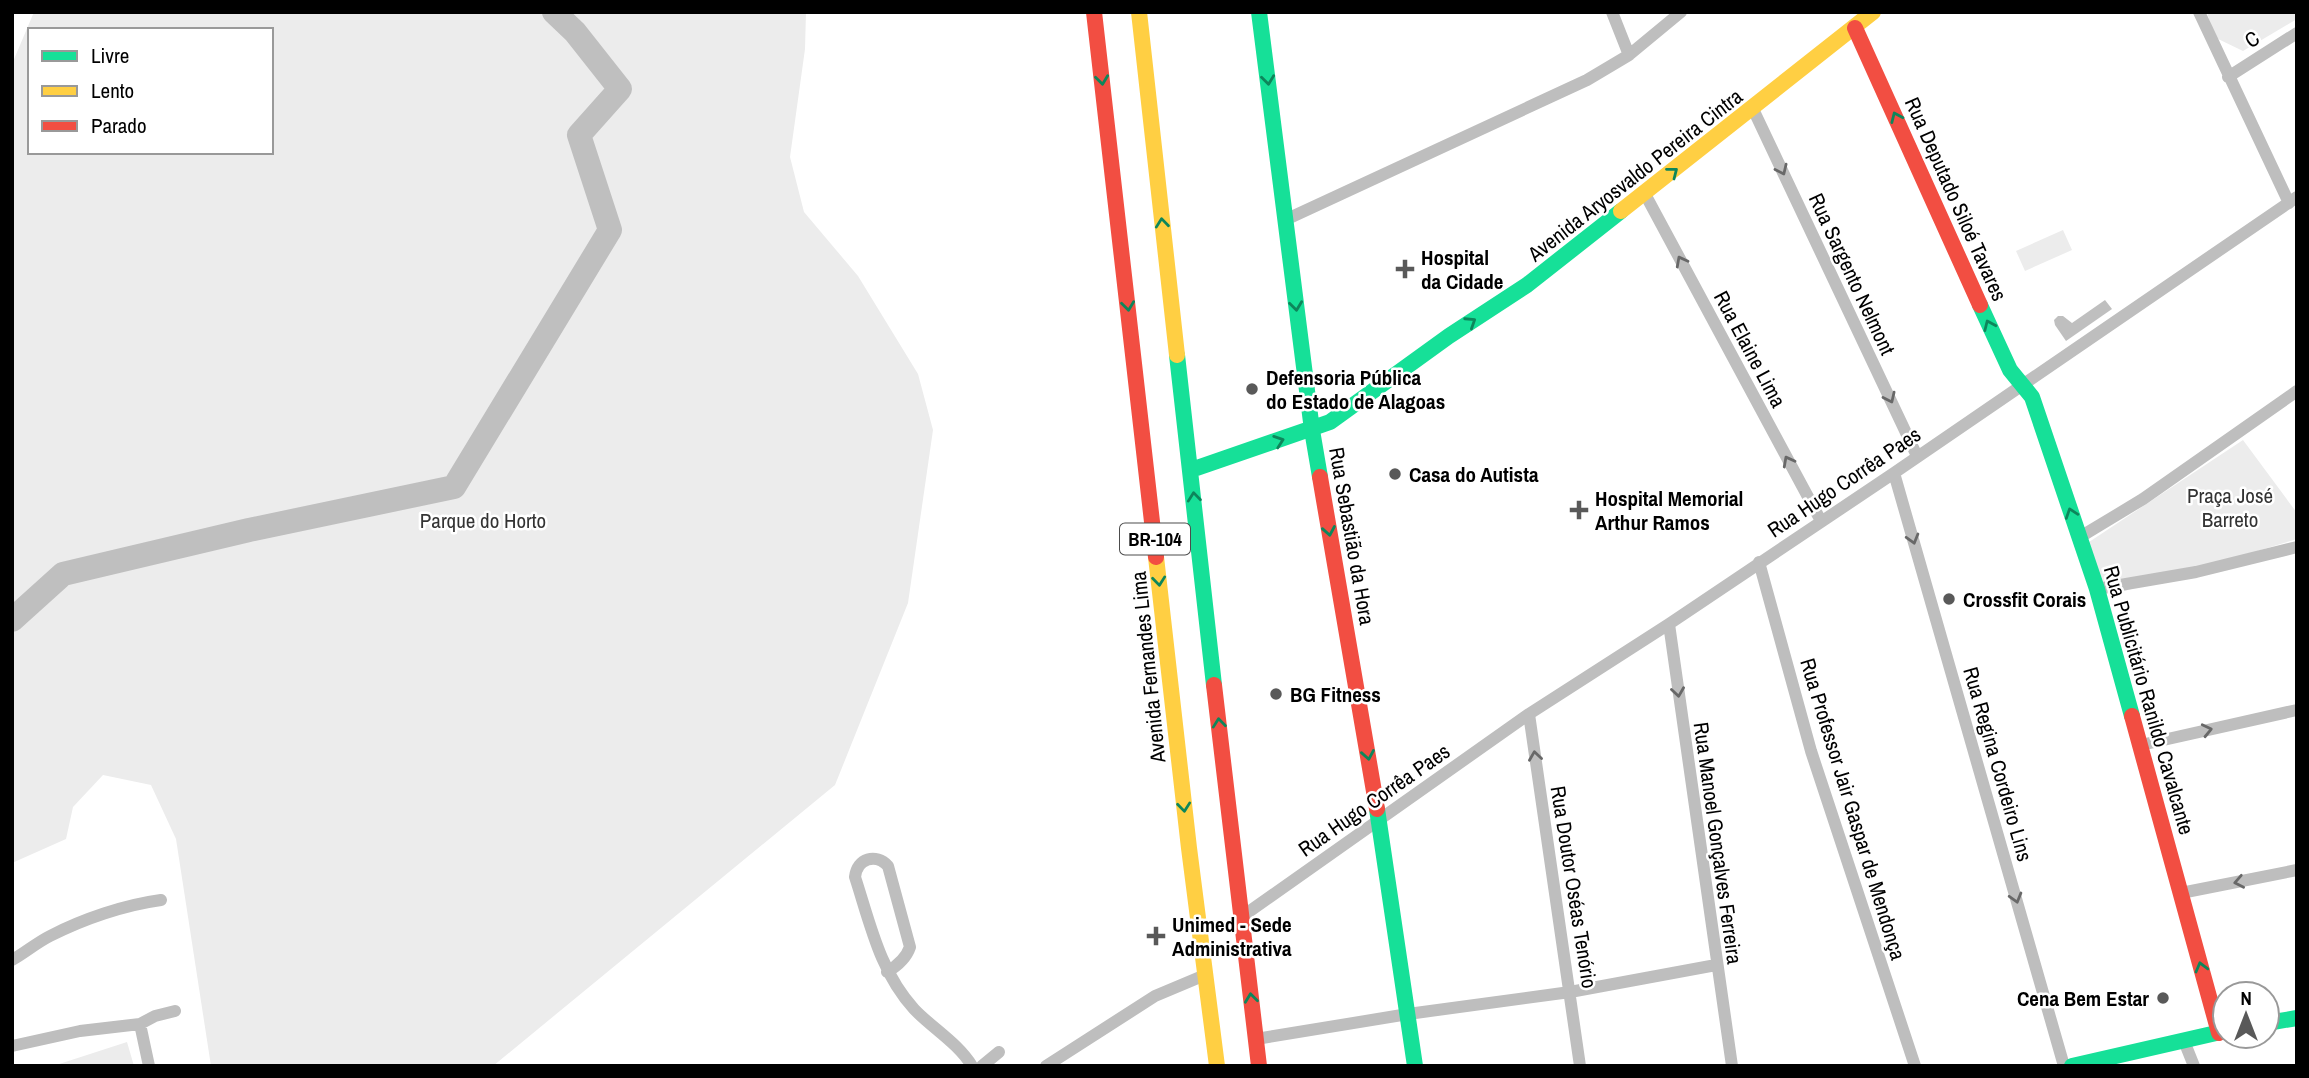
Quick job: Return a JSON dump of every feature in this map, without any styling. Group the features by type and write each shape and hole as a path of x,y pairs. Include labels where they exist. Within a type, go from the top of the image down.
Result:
{"main road":[{"name":"Avenida Fernandes Lima","path":"1094,12 1189,848 1217,1066"},
{"name":"BR-104","path":"1139,12 1240,918 1259,1066"},
{"name":"Rua Sebastião da Hora","path":"1259,12 1312,430 1380,820 1415,1066"},
{"name":"Avenida Aryosvaldo Pereira Cintra","path":"1191,470 1330,422 1449,336 1527,285 1873,12"},
{"name":"Rua Deputado Siloé Tavares","path":"1855,28 2010,370 2022,384"},
{"name":"Rua Publicitário Ranildo Cavalcante","path":"2022,384 2032,397 2097,589 2211,995"},
{"path":"2072,1066 2109,1062 2211,1035"}],"street":[{"path":"1612,12 1629,55"},
{"path":"1285,220 1587,80 1629,55 1681,12"},
{"path":"2199,12 2228,77 2293,200"},
{"name":"C","path":"2228,77 2297,33"},
{"name":"Rua Sargento Nelmont","path":"1753,109 1917,456"},
{"name":"Rua Elaine Lima","path":"1644,194 1821,521"},
{"name":"Rua Hugo Corrêa Paes","path":"1240,918 1529,714 1894,473 2293,200"},
{"path":"2080,537 2143,499 2297,391"},
{"name":"Rua Regina Cordeiro Lins","path":"1894,473 2064,1066"},
{"path":"2097,589 2196,572 2297,547"},
{"name":"Rua Professor Jair Gaspar de Mendonça","path":"1759,562 1811,751 1915,1066"},
{"name":"Rua Manoel Gonçalves Ferreira","path":"1669,624 1732,1066"},
{"path":"2140,745 2297,710"},
{"name":"Rua Doutor Oséas Tenório","path":"1529,714 1580,1066"},
{"path":"887,972 898,965 910,947 888,866 879,859 867,859 858,866 855,877 887,972 914,1008 965,1056 972,1066"},
{"path":"2181,893 2297,870"},
{"path":"12,960 68,928 123,909 161,900"},
{"path":"1256,1038 1570,992 1716,965"},
{"path":"1046,1066 1155,996 1206,975"},
{"path":"12,1046 80,1031 140,1024 155,1016 175,1011"},
{"path":"140,1024 149,1066"},
{"path":"2184,1041 2194,1066"},
{"path":"982,1066 999,1052"}],"green space":[{"name":"Parque do Horto","path":"34,12 806,12 805,49 790,157 804,212 858,276 918,374 933,430 908,603 835,785 493,1066 211,1066 176,839 151,785 103,775 73,807 66,839 12,863 12,64"},
{"path":"2207,12 2297,12 2297,19 2243,51 2214,37"},
{"path":"2063,230 2072,250 2025,271 2016,251"},
{"name":"Praça José Barreto","path":"2243,440 2297,513 2297,539 2118,593 2093,590 2083,546"},
{"path":"127,1042 134,1066 53,1066"}],"shaded area":[{"path":"2105,300 2112,309 2066,341 2054,320 2063,316 2072,323"}],"waterway":[{"path":"12,620 63,574 249,530 454,487 610,230 579,135 620,89 575,32 554,12"}],"traffic: fast":[{"path":"1259,12 1320,477"},
{"path":"1191,470 1330,422 1449,336 1527,285 1621,211"},
{"path":"1980,305 2010,370 2032,397 2097,589 2132,716"},
{"path":"1177,355 1214,685"},
{"path":"1377,809 1415,1066"},
{"path":"2281,1021 2297,1018"},
{"path":"2072,1066 2211,1034"}],"traffic: slow":[{"path":"1139,12 1177,355"},
{"path":"1621,211 1873,12"},
{"path":"1156,557 1217,1066"}],"traffic: jam":[{"path":"1094,12 1156,557"},
{"path":"1855,28 1980,305"},
{"path":"1320,477 1377,809"},
{"path":"1214,685 1259,1066"},
{"path":"2132,716 2211,1004"}],"place":[{"name":"Hospital da Cidade","path":"1405,269"},
{"name":"Defensoria Pública do Estado de Alagoas","path":"1252,389"},
{"name":"Casa do Autista","path":"1395,474"},
{"name":"Hospital Memorial Arthur Ramos","path":"1579,510"},
{"name":"Crossfit Corais","path":"1949,599"},
{"name":"BG Fitness","path":"1276,694"},
{"name":"Unimed - Sede Administrativa","path":"1156,936"},
{"name":"Cena Bem Estar","path":"2163,998"}]}
